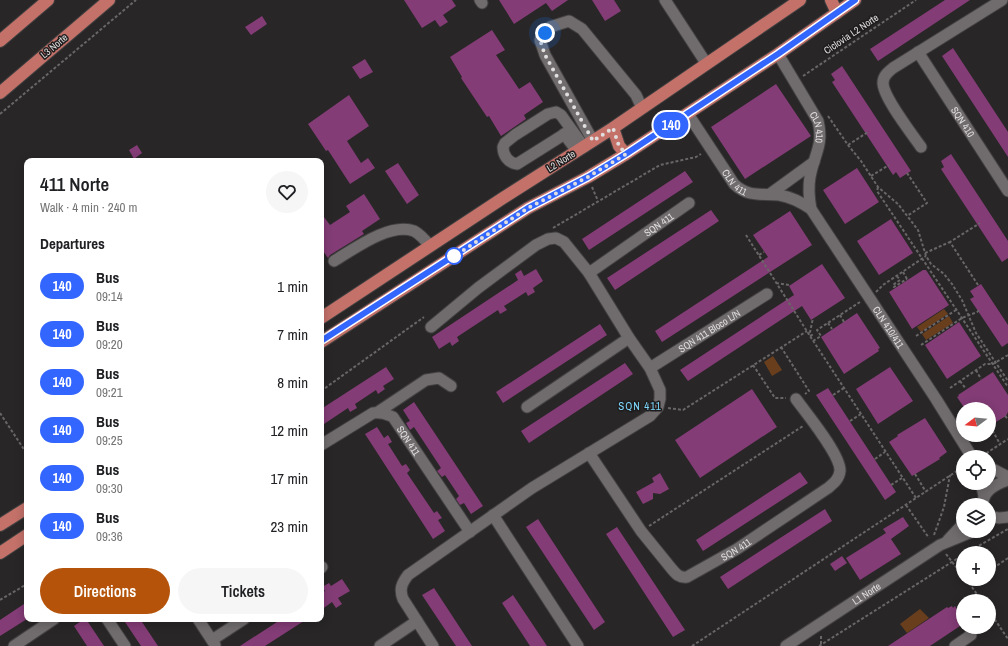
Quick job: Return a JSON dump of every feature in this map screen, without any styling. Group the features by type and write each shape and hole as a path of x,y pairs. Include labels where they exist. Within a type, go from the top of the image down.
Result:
{"main road":[{"path":"0,41 48,0"},
{"name":"L3 Norte","path":"2,89 109,0"},
{"name":"L2 Norte","path":"324,316 503,198 613,128 800,0"},
{"path":"831,0 837,13"},
{"path":"324,340 522,212 588,177 626,154 778,54 855,0"},
{"path":"613,128 619,146 626,154"},
{"path":"0,525 24,510"},
{"path":"0,553 24,537"}],"street":[{"path":"665,0 706,63"},
{"path":"921,147 887,97 883,87 883,81 886,74 918,52 1002,0"},
{"path":"585,146 545,55 540,40 550,27 569,21 582,29 636,95 642,108"},
{"name":"SQN 410","path":"918,52 1008,191"},
{"name":"CLN 410","path":"778,54 799,81 818,121 820,129 821,137 809,186 810,208"},
{"path":"567,132 517,164 511,163 503,151 505,143 515,135 551,113 556,112 559,113 567,132 585,146"},
{"name":"CLN 411","path":"688,114 734,184 739,189 747,193 790,197 798,200 810,208"},
{"path":"770,194 814,162"},
{"name":"SQN 411","path":"590,273 689,204"},
{"name":"CLN 410/411","path":"810,208 878,309 968,450"},
{"path":"334,261 374,237 405,229 415,232 430,246"},
{"path":"431,327 478,288 530,249 548,239 556,238 564,242 590,273 629,338 650,368 660,390 658,407 650,416 557,472 493,514 470,532 408,575 400,589 401,594 433,646"},
{"name":"SQN 411 Bloco L/N","path":"650,368 768,294"},
{"path":"527,407 629,338"},
{"path":"324,443 366,416 378,412 426,380 440,378 451,386"},
{"name":"SQN 411","path":"589,453 641,531 676,574 682,577 693,574 737,549 828,488 838,477 840,472 840,464 835,454 796,399"},
{"name":"SQN 411","path":"378,412 393,417 470,532"},
{"name":"CLN 410/411","path":"966,446 970,450"},
{"path":"996,471 1008,479"},
{"path":"984,498 994,486 1008,479"},
{"path":"493,514 578,646"},
{"name":"L1 Norte","path":"947,542 956,532"},
{"name":"L1 Norte","path":"786,646 906,567 947,542 957,538"},
{"path":"380,646 417,621"},
{"path":"14,646 50,622"},
{"path":"109,622 125,646"},
{"path":"200,622 213,643 240,622"},
{"path":"955,646 971,634"}],"path":[{"path":"0,114 136,0"},
{"name":"Ciclovia L2 Norte","path":"799,81 804,75 916,0"},
{"path":"799,81 804,75"},
{"path":"827,114 848,145 862,161 878,187 895,201 919,233 926,256 935,268 948,278 962,300 976,333 1008,387"},
{"path":"848,145 868,132"},
{"path":"871,176 889,165"},
{"path":"907,173 927,203 907,216"},
{"path":"588,177 598,201"},
{"path":"878,187 877,191 956,310 1008,381"},
{"path":"925,253 950,242 980,223"},
{"path":"746,235 813,341 916,498"},
{"path":"950,242 978,285"},
{"path":"759,255 764,252"},
{"path":"875,292 926,256"},
{"path":"897,276 900,280 893,285 894,288 907,279 903,272"},
{"path":"776,283 789,285"},
{"path":"813,341 821,336 817,330 861,302"},
{"path":"921,345 962,318 981,309"},
{"path":"916,336 956,310"},
{"path":"840,315 844,322"},
{"path":"810,336 812,335 810,332 813,318"},
{"path":"828,323 832,329"},
{"path":"658,407 683,410 807,331"},
{"path":"752,365 775,398 796,399 809,391 781,347"},
{"path":"950,388 985,364 994,363 1008,355"},
{"path":"976,370 981,379"},
{"path":"960,381 966,389"},
{"path":"833,395 844,388"},
{"path":"0,414 24,450"},
{"path":"850,421 861,414"},
{"path":"1005,416 1008,419"},
{"path":"641,531 811,420"},
{"path":"996,437 1000,444"},
{"path":"991,450 1008,439"},
{"path":"875,459 886,452"},
{"path":"692,646 956,471"},
{"path":"915,474 926,492"},
{"path":"934,535 944,507 950,475"},
{"path":"891,485 902,478"},
{"path":"906,505 929,538"},
{"path":"978,546 1008,529"},
{"path":"946,554 956,567"},
{"path":"996,566 1008,558"},
{"path":"820,646 956,559"},
{"path":"0,600 24,586"},
{"path":"971,586 977,594"},
{"path":"996,621 1008,638"},
{"path":"820,646 821,636"}],"shaded area":[{"path":"944,309 948,314 921,332 917,327"},
{"path":"949,316 953,323 926,340 922,334"},
{"path":"773,356 782,370 772,376 764,362"},
{"path":"920,609 929,618 907,633 900,624"}],"building":[{"path":"404,0 452,0 456,6 443,15 448,22 440,27 435,20 422,28"},
{"path":"499,0 568,0 552,11 546,3 514,24"},
{"path":"592,0 614,0 621,11 605,21"},
{"path":"945,0 970,0 878,61 870,49"},
{"path":"262,16 267,24 251,35 245,27"},
{"path":"492,30 505,50 496,55 519,89 530,82 543,102 524,115 526,119 501,136 489,116 487,117 461,78 462,77 450,57"},
{"path":"953,48 1008,132 1008,157 942,56"},
{"path":"365,59 373,72 360,79 352,67"},
{"path":"842,66 911,171 900,178 896,172 893,175 832,82 835,80 831,74"},
{"path":"776,84 811,136 745,179 711,127"},
{"path":"349,95 369,126 347,141 361,163 368,158 375,168 350,184 328,150 326,151 308,124"},
{"path":"137,145 142,153 133,158 129,150"},
{"path":"951,154 1008,241 1008,258 1002,262 941,169 944,167 941,161"},
{"path":"398,163 419,195 407,204 385,171"},
{"path":"857,168 879,202 845,224 823,190"},
{"path":"685,171 693,182 589,250 582,239"},
{"path":"364,194 380,219 362,231 364,234 330,255 328,258 324,252 324,217 330,225 350,212 346,206"},
{"path":"711,210 719,221 615,290 607,278"},
{"path":"790,211 812,245 662,342 655,331 768,257 753,235"},
{"path":"891,219 913,253 879,275 857,241"},
{"path":"822,264 845,298 811,320 802,306 688,381 680,370 794,295 789,286"},
{"path":"536,269 543,281 533,288 535,292 528,296 526,292 504,306 507,310 500,314 498,310 457,337 459,341 452,346 450,342 439,349 432,337 518,280 515,274 521,270 524,276"},
{"path":"923,270 926,270 949,305 912,329 889,292"},
{"path":"981,284 1008,325 1008,343 1002,347 970,299 974,297 970,291"},
{"path":"857,313 880,348 878,349 879,351 844,374 821,337"},
{"path":"959,322 981,356 947,379 925,345"},
{"path":"600,324 607,335 503,403 496,392"},
{"path":"625,363 633,374 529,443 521,431"},
{"path":"386,367 394,379 383,386 385,389 378,394 376,390 355,404 357,408 350,412 348,408 324,424 324,407"},
{"path":"890,367 913,401 878,424 856,389"},
{"path":"993,372 1008,395 1008,412 1006,416 996,422 996,402 960,402 957,397 959,396 958,395"},
{"path":"828,388 896,492 885,500 816,395"},
{"path":"752,389 777,427 700,478 675,440"},
{"path":"414,402 483,506 471,514 464,503 460,505 456,499 459,496 445,475 442,477 437,471 441,468 414,427 410,430 406,423 410,421 403,410"},
{"path":"925,418 947,452 939,458 940,459 912,476 889,442 898,436 897,435"},
{"path":"377,427 384,438 388,435 392,442 388,444 402,466 406,464 410,470 407,473 434,513 437,511 442,518 438,520 445,531 433,539 365,434"},
{"path":"800,472 808,483 703,551 696,540"},
{"path":"660,473 669,489 660,494 653,493 653,499 643,504 636,492 654,482 652,478"},
{"path":"825,509 832,521 728,589 720,577"},
{"path":"903,517 909,526 891,539 901,554 860,580 846,558 886,533 883,529"},
{"path":"538,519 605,622 594,630 526,527"},
{"path":"617,527 685,630 673,637 606,534"},
{"path":"842,556 847,563 835,571 830,564"},
{"path":"342,579 350,591 338,598 342,604 336,608 332,602 324,608 324,586 329,583 331,586"},
{"path":"434,588 472,646 456,646 422,595"},
{"path":"513,595 547,646 530,646 502,603"},
{"path":"24,604 24,621 0,636 0,620"},
{"path":"952,606 953,608 955,606 956,608 956,629 930,646 888,646 947,607"},
{"path":"80,622 88,622 104,646 87,646 74,626"},
{"path":"125,622 142,622 158,646 141,646"},
{"path":"277,622 302,622 265,646 240,646"}],"bus line":[{"name":"140","path":"324,339 528,208 588,177 626,154 778,54 855,0"}],"district":[{"name":"SQN 411","path":"640,406"}],"route":[{"path":"454,256 453,257 528,208 588,177 626,154 621,150 616,141 613,128 593,141 545,55 540,40 545,33"}]}
